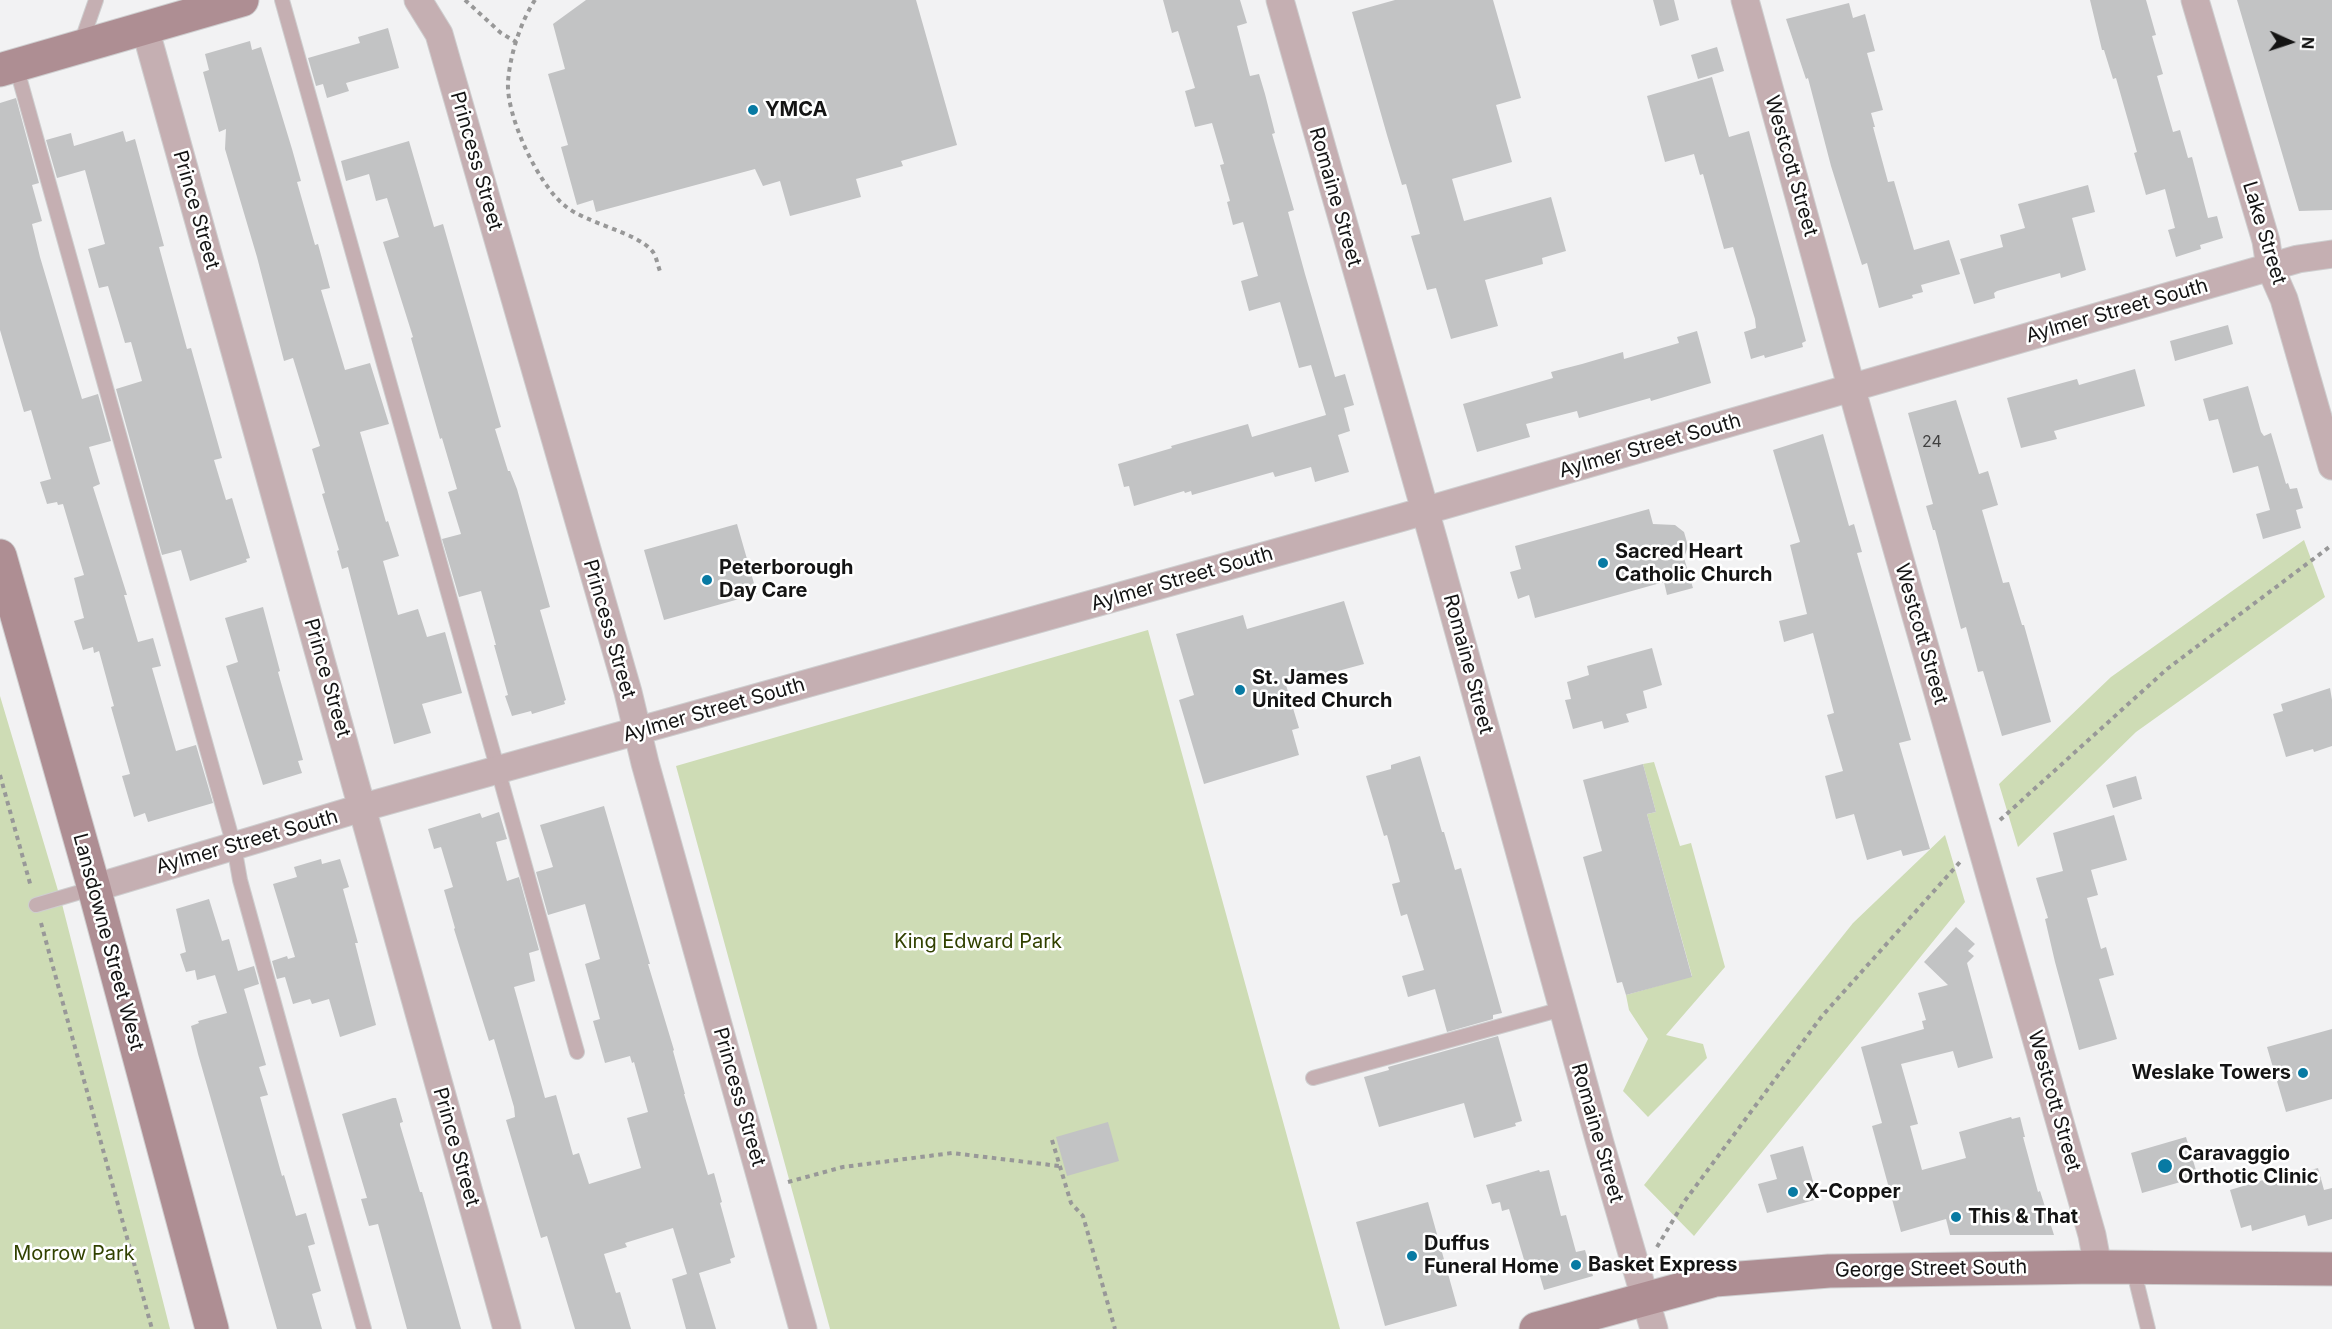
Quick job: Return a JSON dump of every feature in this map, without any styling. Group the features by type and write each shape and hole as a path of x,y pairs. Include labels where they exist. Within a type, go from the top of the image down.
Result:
{"main road":[{"path":"8,68 242,0"},
{"name":"Lansdowne Street West","path":"0,556 94,888 212,1329"},
{"name":"George Street South","path":"1536,1329 1650,1314 1715,1280 1829,1270 2098,1267 2332,1269"}],"street":[{"name":"Princess Street","path":"418,0 439,34 638,731 803,1329"},
{"name":"Princess Street","path":"439,0 439,34"},
{"name":"Romaine Street","path":"1280,0 1425,510 1562,1009 1650,1314"},
{"name":"Westcott Street","path":"1745,0 1852,389 2086,1214 2098,1267"},
{"name":"Lake Street","path":"2195,0 2266,241 2270,267 2284,299 2332,466"},
{"name":"Prince Street","path":"145,28 507,1329"},
{"name":"Aylmer Street South","path":"94,888 361,808 1852,389 2298,259 2332,254"}],"lane":[{"path":"80,46 96,0"},
{"path":"282,0 577,1052"},
{"path":"8,68 234,846 240,880 364,1329"},
{"path":"36,905 94,888"},
{"path":"1314,1078 1562,1009"},
{"path":"2133,1268 2148,1329"}],"path":[{"path":"465,0 501,33 516,42"},
{"path":"535,0 527,13 516,42 508,84 516,129 535,170 563,205 596,224 637,239 652,252 661,274"},
{"path":"0,775 152,1329"},
{"path":"1052,1140 1071,1203 1083,1216 1115,1329"},
{"path":"764,1188 843,1167 952,1153 1059,1166"}],"green space":[{"path":"2304,540 2325,597 2136,732 2018,847 1999,784 2111,677"},
{"name":"King Edward Park","path":"1148,630 1340,1329 830,1329 676,766"},
{"name":"Morrow Park","path":"0,696 62,904 170,1329 0,1329"},
{"path":"1654,762 1680,846 1691,843 1725,967 1666,1035 1703,1044 1707,1058 1648,1117 1623,1091 1648,1039 1629,1010 1626,995 1692,976 1647,814 1656,812 1643,764"},
{"path":"1945,835 1965,902 1694,1236 1644,1185 1853,923"}],"building":[{"name":"YMCA","path":"586,0 916,0 957,145 901,161 903,166 856,179 861,197 790,216 780,181 763,186 755,169 596,212 593,200 577,205 561,147 568,145 548,74 565,69 553,24"},
{"path":"1163,0 1240,0 1247,23 1237,26 1250,76 1259,74 1265,94 1275,133 1272,134 1294,210 1288,212 1305,274 1335,377 1345,374 1354,405 1344,408 1350,431 1338,435 1349,472 1315,482 1311,467 1275,477 1273,472 1192,495 1191,491 1185,493 1184,491 1134,506 1129,486 1124,487 1118,464 1248,424 1252,437 1326,415 1311,365 1299,368 1280,302 1249,311 1241,281 1258,276 1243,222 1233,225 1227,202 1230,201 1220,165 1224,164 1212,123 1195,127 1185,91 1195,88 1178,31 1172,33"},
{"path":"1395,0 1493,0 1521,98 1496,105 1512,162 1452,179 1464,221 1551,197 1566,251 1542,258 1543,264 1485,280 1498,326 1451,339 1436,288 1427,290 1411,236 1420,234 1406,184 1402,185 1352,12"},
{"path":"1653,0 1674,0 1679,20 1660,26"},
{"path":"2090,0 2146,0 2156,35 2152,36 2163,74 2157,76 2173,132 2180,130 2188,158 2192,157 2208,218 2217,216 2223,238 2200,245 2201,249 2176,257 2168,230 2175,228 2165,189 2146,195 2134,153 2137,152 2116,78 2113,79 2104,50 2102,50"},
{"path":"2237,0 2332,0 2332,210 2299,211"},
{"path":"1849,3 1853,18 1865,14 1875,51 1867,53 1883,110 1871,113 1875,127 1873,127 1888,182 1894,181 1914,250 1949,240 1960,274 1921,285 1923,292 1912,295 1913,298 1879,308 1867,263 1862,265 1831,166 1808,78 1806,79 1786,19"},
{"path":"388,28 399,68 346,83 349,91 327,98 323,84 316,86 308,58 360,43 358,37"},
{"path":"250,41 252,50 261,47 292,149 301,181 297,182 330,288 321,290 345,370 370,363 389,424 360,432 386,522 388,521 399,556 383,561 398,615 418,609 427,637 445,632 462,693 422,704 431,733 394,744 348,567 342,569 337,551 339,550 322,494 325,493 312,449 320,446 293,358 284,361 257,257 225,149 226,129 219,132 203,72 209,70 205,54"},
{"path":"1717,47 1724,71 1698,79 1691,55"},
{"path":"1712,77 1729,137 1749,131 1806,341 1802,343 1803,347 1765,358 1764,355 1751,359 1744,332 1756,328 1755,319 1733,247 1724,249 1703,174 1700,175 1694,154 1665,162 1647,96"},
{"path":"16,98 39,183 32,185 42,221 32,224 40,257 82,399 98,394 111,441 89,447 100,484 93,487 127,595 124,595 138,642 153,638 161,666 152,668 176,751 196,745 213,803 148,822 145,813 134,817 122,776 130,774 111,707 114,706 99,651 94,653 93,647 83,650 74,621 84,618 74,578 84,575 63,504 58,505 57,502 47,504 40,482 51,479 31,410 24,412 0,330 0,103"},
{"path":"123,131 126,142 135,139 164,246 159,247 187,349 191,348 222,458 214,460 226,500 232,498 250,558 246,559 247,562 190,581 181,550 162,555 116,389 142,381 131,342 125,343 108,286 99,288 88,249 105,244 85,170 57,178 46,140 71,133 74,146"},
{"path":"409,141 434,227 443,224 501,427 495,429 508,471 517,489 550,607 540,610 566,700 565,704 532,714 531,711 512,716 505,696 508,695 481,591 459,597 442,539 461,534 448,492 457,489 442,438 440,439 411,338 413,337 383,242 399,237 387,198 376,201 369,174 346,181 341,161"},
{"path":"2088,185 2095,212 2072,218 2086,270 2061,278 2060,273 1997,291 1994,293 1995,298 1974,304 1960,259 2003,247 2000,235 2025,228 2018,204"},
{"path":"2228,325 2233,344 2175,361 2170,341"},
{"path":"1697,331 1711,383 1651,401 1650,398 1579,418 1577,411 1526,424 1530,437 1477,452 1463,404 1553,378 1551,372 1623,352 1624,359 1679,343 1677,337"},
{"path":"2135,369 2145,406 2054,431 2057,439 2021,448 2007,398 2077,379 2079,385"},
{"path":"2248,386 2261,432 2264,436 2271,433 2286,484 2288,483 2290,489 2297,488 2303,508 2296,510 2301,528 2263,539 2256,514 2270,510 2258,466 2233,473 2218,419 2209,421 2203,399"},
{"path":"1956,400 1979,474 1988,471 1998,505 1982,510 2003,583 2009,582 2022,625 2024,625 2051,722 2002,736 1983,671 1978,672 1966,627 1961,629 1935,530 1933,530 1926,506 1933,504 1908,413"},
{"path":"1823,434 1849,526 1854,524 1862,552 1857,553 1911,740 1899,743 1930,849 1903,856 1901,850 1867,860 1854,814 1836,819 1825,776 1843,771 1827,715 1834,713 1813,633 1784,642 1779,621 1807,614 1790,545 1800,542 1773,450"},
{"name":"Sacred Heart Catholic Church","path":"1649,509 1653,524 1675,525 1684,532 1688,546 1684,558 1693,588 1667,595 1664,582 1535,618 1529,595 1518,599 1510,572 1521,569 1515,546"},
{"path":"737,524 757,594 664,620 644,550"},
{"name":"St. James United Church","path":"1344,601 1364,664 1286,685 1299,728 1292,730 1299,755 1204,784 1179,700 1194,695 1176,634 1243,615 1247,629"},
{"path":"263,607 280,671 278,672 303,760 298,761 302,773 263,785 226,666 238,662 225,618"},
{"path":"1652,648 1662,685 1643,691 1647,708 1626,714 1629,722 1604,729 1602,721 1573,729 1565,700 1571,699 1567,682 1589,675 1587,666"},
{"path":"2330,688 2332,746 2286,757 2273,714 2283,711 2281,704"},
{"path":"1420,756 1455,870 1461,868 1502,1013 1493,1015 1493,1019 1447,1032 1435,989 1408,997 1402,976 1424,970 1407,914 1401,916 1392,884 1400,882 1387,835 1384,836 1366,776 1391,769 1391,765"},
{"path":"1643,764 1656,812 1647,814 1692,977 1626,995 1622,982 1617,983 1583,857 1602,851 1583,780"},
{"path":"2136,776 2142,799 2113,808 2106,785"},
{"path":"604,806 674,1050 684,1094 708,1175 714,1173 735,1257 730,1259 731,1263 699,1273 716,1329 686,1329 672,1279 687,1274 673,1228 625,1243 627,1247 604,1254 616,1293 620,1292 631,1329 575,1329 547,1236 541,1238 506,1120 515,1117 514,1107 494,1039 489,1041 454,929 444,890 453,887 441,847 434,849 428,829 480,813 482,818 499,812 507,839 496,842 507,881 519,877 539,950 529,953 535,981 514,987 545,1098 556,1095 573,1155 579,1153 589,1184 641,1168 627,1118 648,1112 634,1062 632,1063 630,1056 605,1063 593,1021 600,1019 585,964 600,959 585,904 548,915 536,872 553,867 540,825"},
{"path":"2114,815 2127,860 2091,870 2098,895 2087,898 2101,949 2106,947 2114,975 2099,979 2117,1039 2079,1050 2055,962 2045,919 2048,918 2036,878 2063,871 2053,833"},
{"path":"321,859 322,864 340,859 349,887 343,889 358,943 355,943 376,1025 340,1037 329,999 312,1004 310,999 293,1004 285,977 277,979 272,961 287,956 288,959 295,957 273,884 297,877 294,867"},
{"path":"209,899 222,941 229,939 238,971 254,966 259,984 244,989 266,1065 259,1067 268,1095 260,1097 282,1176 284,1175 296,1216 306,1213 315,1244 308,1246 321,1291 312,1294 322,1329 277,1329 198,1054 191,1026 199,1023 198,1021 227,1013 215,975 197,980 195,970 186,972 180,954 186,952 176,909"},
{"path":"1956,927 1975,944 1968,951 1974,956 1967,963 1993,1058 1958,1068 1953,1051 1901,1064 1918,1124 1910,1126 1922,1170 1966,1158 1959,1132 2011,1117 2012,1119 2020,1117 2038,1192 2040,1191 2054,1235 1950,1235 1946,1219 1901,1232 1872,1126 1882,1123 1861,1047 1924,1029 1922,1021 1926,1020 1918,993 1948,985 1924,962"},
{"name":"Weslake Towers","path":"2332,1029 2332,1099 2286,1112 2267,1047"},
{"path":"1498,1036 1522,1121 1515,1123 1516,1126 1474,1138 1464,1103 1379,1127 1364,1077 1389,1070 1388,1067"},
{"path":"396,1098 403,1122 400,1125 420,1192 422,1192 461,1329 407,1329 378,1224 369,1226 361,1199 367,1198 342,1114"},
{"path":"1108,1122 1119,1161 1067,1176 1056,1137"},
{"path":"2186,1137 2198,1177 2142,1193 2131,1153"},
{"path":"1803,1146 1818,1199 1767,1213 1758,1184 1777,1179 1770,1155"},
{"path":"2318,1168 2324,1190 2332,1188 2332,1219 2308,1226 2305,1215 2252,1231 2251,1225 2241,1228 2230,1190 2273,1177 2274,1180"},
{"path":"1539,1170 1540,1172 1549,1170 1561,1216 1566,1215 1576,1252 1585,1250 1593,1276 1544,1290 1535,1259 1525,1263 1509,1209 1502,1211 1500,1202 1492,1204 1486,1185"},
{"path":"1428,1202 1457,1306 1385,1326 1356,1222"}],"place":[{"name":"YMCA","path":"753,110"},
{"name":"Sacred Heart Catholic Church","path":"1603,563"},
{"name":"Peterborough Day Care","path":"707,580"},
{"name":"St. James United Church","path":"1240,690"},
{"name":"Weslake Towers","path":"2303,1073"},
{"name":"Caravaggio Orthotic Clinic","path":"2165,1166"},
{"name":"X-Copper","path":"1793,1192"},
{"name":"This & That","path":"1956,1217"},
{"name":"Duffus Funeral Home","path":"1412,1256"},
{"name":"Basket Express","path":"1576,1265"}]}
